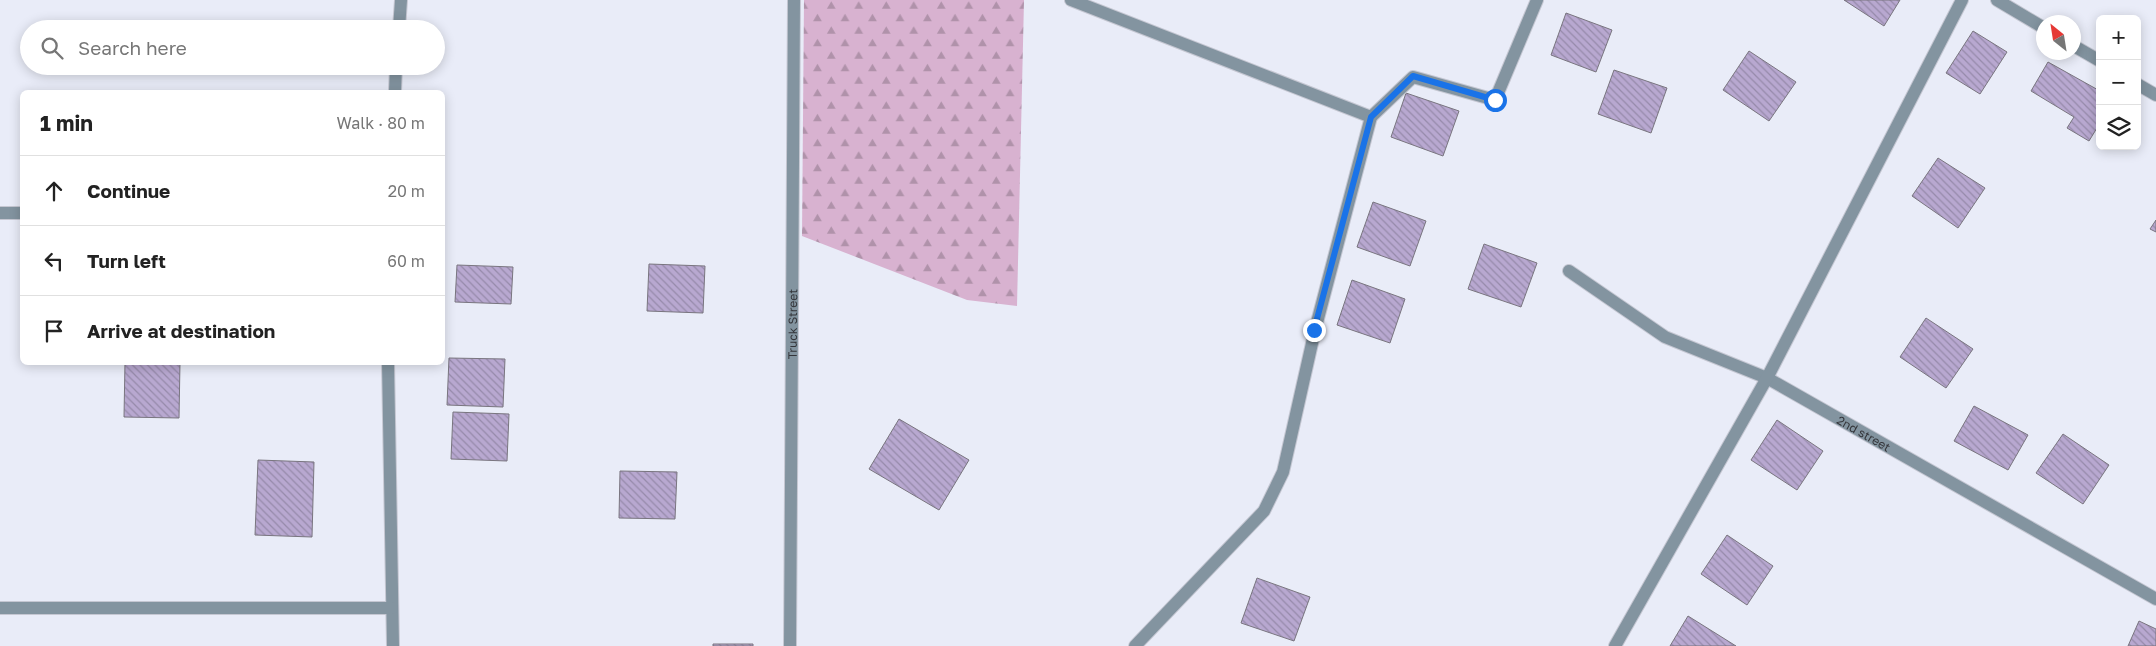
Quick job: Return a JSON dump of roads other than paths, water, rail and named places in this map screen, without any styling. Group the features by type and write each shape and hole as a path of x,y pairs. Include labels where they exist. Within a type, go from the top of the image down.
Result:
{"street":[{"path":"400,20 401,0"},
{"name":"Truck Street","path":"790,646 794,0"},
{"path":"1071,0 1371,117"},
{"path":"1135,646 1264,511 1283,472 1314,330 1371,117 1413,76 1495,100 1537,0"},
{"path":"1615,646 1768,378 1962,0"},
{"path":"1997,0 2036,23"},
{"path":"2081,50 2098,60"},
{"path":"395,90 396,75"},
{"path":"2141,86 2156,95"},
{"path":"0,213 20,213"},
{"name":"2nd street","path":"1569,271 1665,337 1768,378 2156,599"},
{"path":"388,365 393,646"},
{"path":"0,608 392,608"}]}
